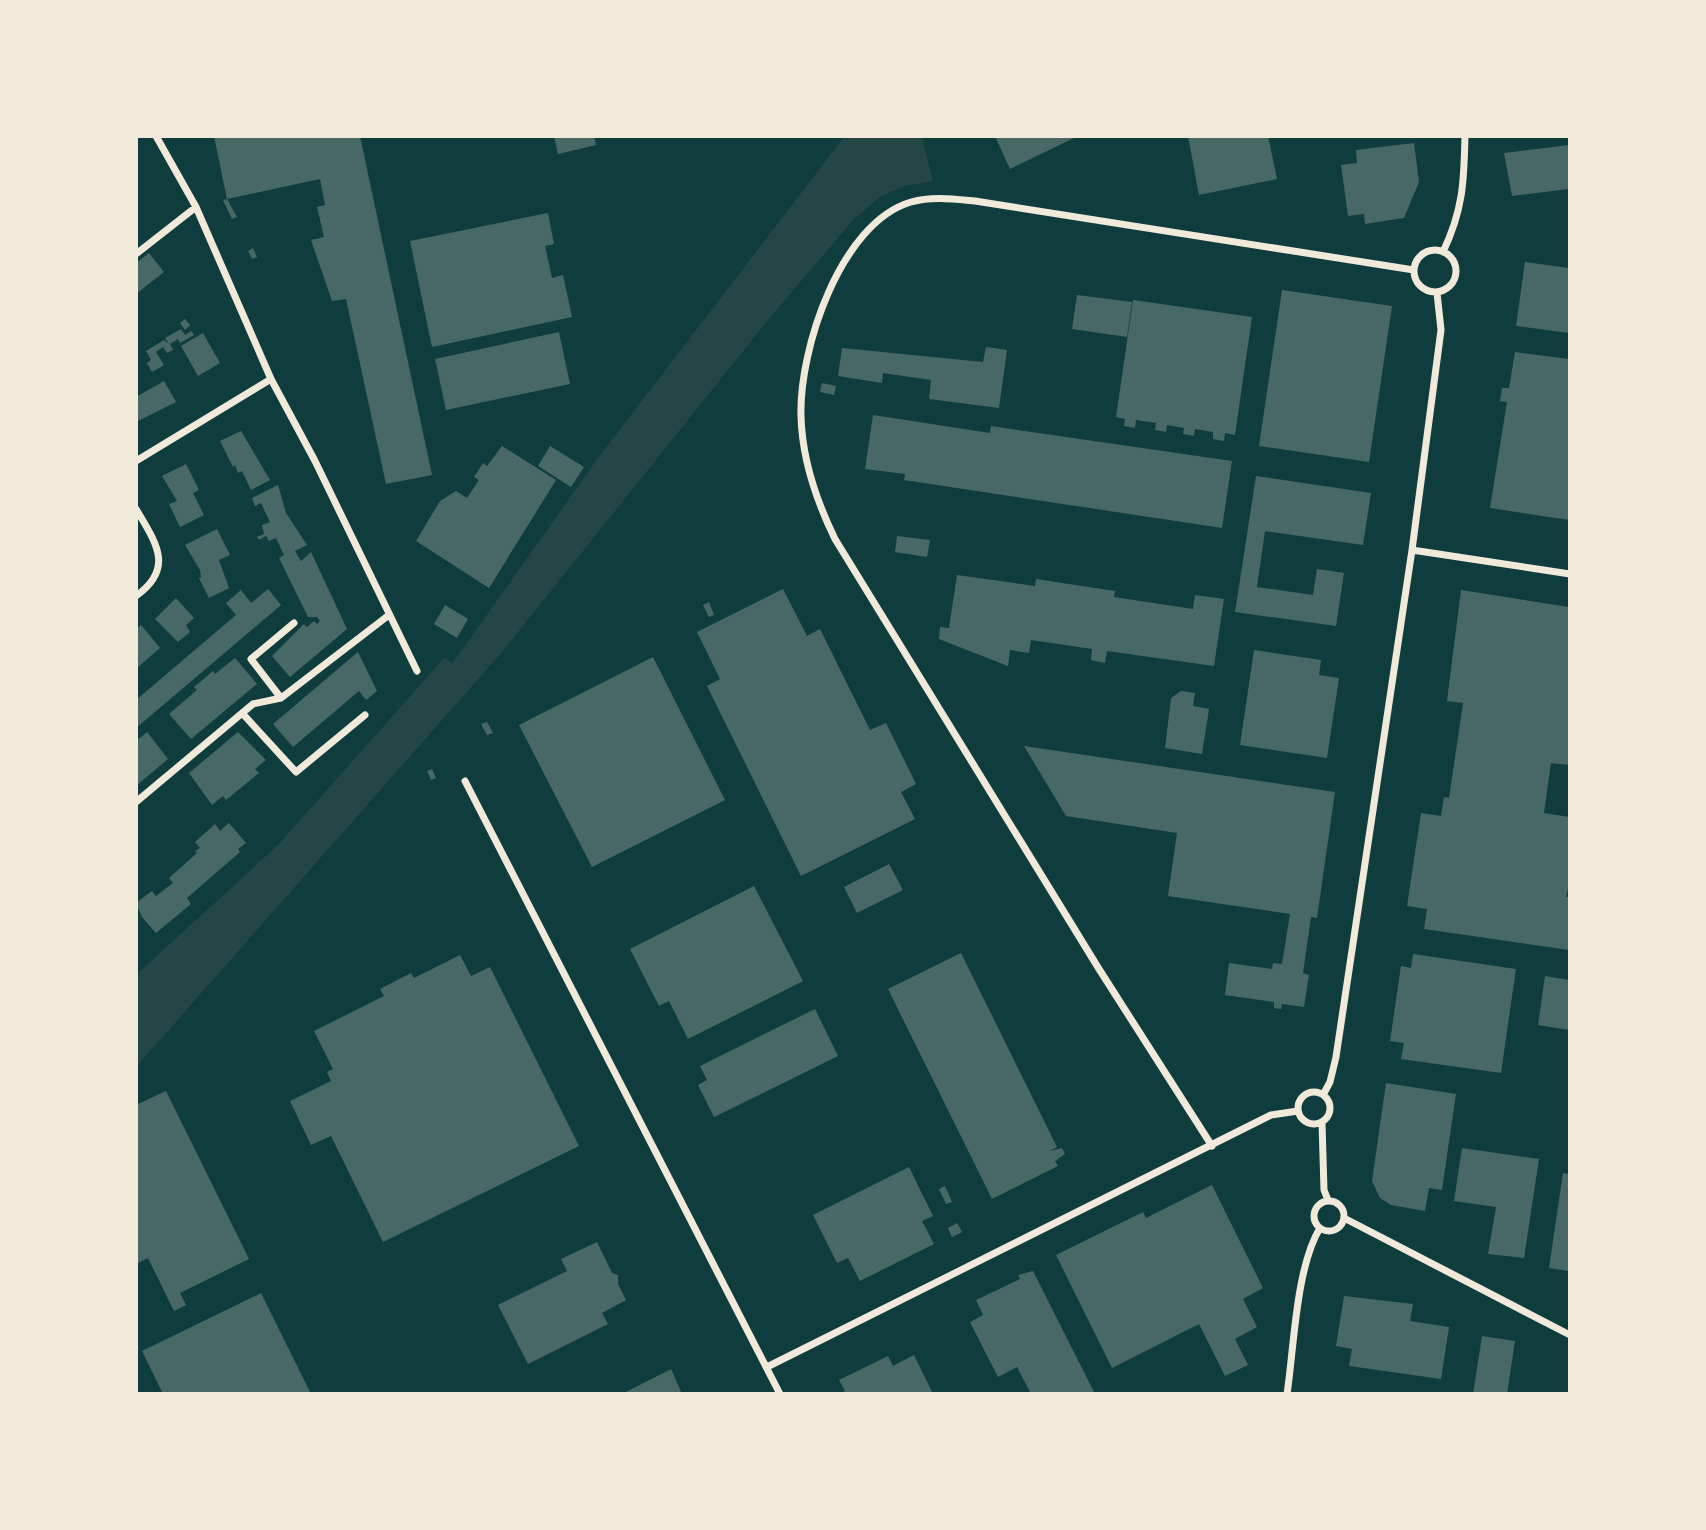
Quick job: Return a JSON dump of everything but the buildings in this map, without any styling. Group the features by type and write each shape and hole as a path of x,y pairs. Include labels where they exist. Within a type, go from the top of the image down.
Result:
{"street":[{"path":"156,136 196,207 271,379 416,671"},
{"path":"1443,252 1458,222 1464,179 1465,136"},
{"path":"1212,1146 835,539 818,504 808,468 801,418 807,352 826,300 848,259 872,227 909,202 948,198 1414,270"},
{"path":"136,254 196,207"},
{"path":"1443,252 1454,261 1456,275 1450,287 1437,293 1423,289 1414,270 1424,253 1443,252"},
{"path":"1323,1095 1330,1082 1336,1057 1412,550 1441,330 1437,293"},
{"path":"136,461 271,379"},
{"path":"136,509 154,539 160,558 158,574 150,586 136,597"},
{"path":"1412,550 1570,574"},
{"path":"136,802 253,704 281,698 390,615"},
{"path":"281,698 251,659 294,623"},
{"path":"242,713 296,772 365,715"},
{"path":"465,781 780,1394"},
{"path":"1322,1123 1307,1123 1298,1111 1300,1101 1308,1094 1323,1095 1329,1102 1330,1112 1322,1123 1324,1190 1328,1200 1342,1207 1344,1218 1337,1229 1328,1231 1320,1228 1314,1221 1314,1212 1319,1204 1328,1200"},
{"path":"767,1367 1271,1115 1298,1111"},
{"path":"1344,1218 1570,1335"},
{"path":"1287,1394 1304,1276 1313,1241 1320,1228"}],"shaded area":[{"path":"844,137 922,137 933,181 904,186 880,197 854,219 768,320 502,652 137,1066 137,974 277,846 445,657 452,664 598,458"}]}
